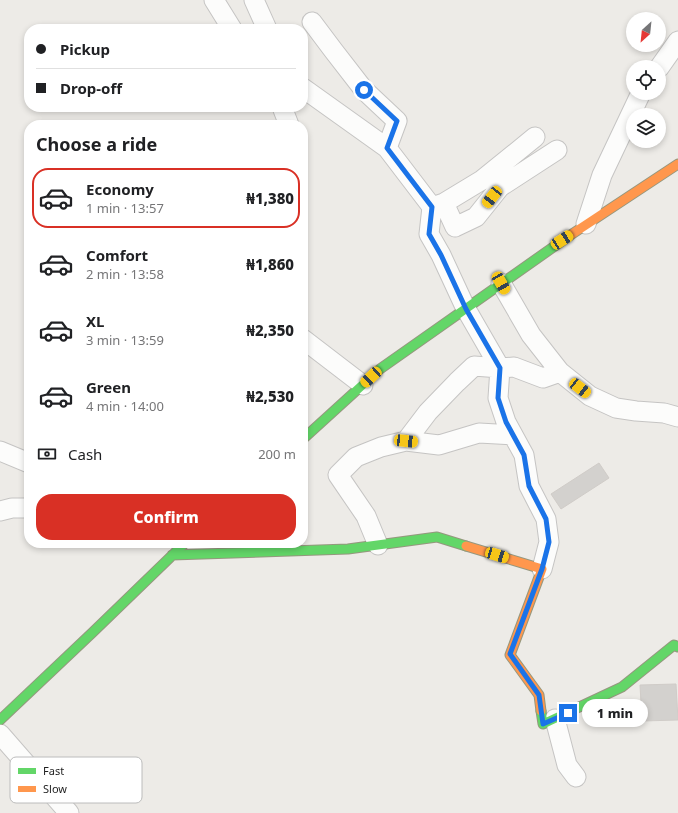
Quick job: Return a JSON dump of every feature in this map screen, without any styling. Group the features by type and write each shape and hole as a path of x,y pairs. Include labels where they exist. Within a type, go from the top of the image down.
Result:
{"main road":[{"path":"308,434 380,369 562,240 678,164"},
{"path":"308,547 348,549 437,537 542,569 510,654 539,695 543,724 622,687 677,643"},
{"path":"0,720 179,548"},
{"path":"172,555 282,548"}],"street":[{"path":"214,0 229,24"},
{"path":"254,0 265,24"},
{"path":"312,22 364,90 397,121 387,148"},
{"path":"665,60 678,41"},
{"path":"308,92 387,148 438,205 455,227 476,217 500,187 557,150"},
{"path":"586,224 602,175 638,100"},
{"path":"535,137 482,180 438,205 429,234 441,255 466,309 500,368 498,398 506,422 524,455 529,486 546,519 549,542 542,569"},
{"path":"501,283 531,335 560,372 590,396 616,408 664,413 678,417"},
{"path":"308,343 363,385"},
{"path":"406,441 428,412 474,366 500,368 514,367 542,378 560,372"},
{"path":"378,545 366,516 338,475 356,457 380,447 406,441 439,445 479,433 512,435"},
{"path":"0,451 24,461"},
{"path":"0,511 12,508 24,508"},
{"path":"555,719 567,765 576,777"},
{"path":"0,734 20,757"},
{"path":"61,803 70,813"}],"building":[{"path":"599,463 609,478 561,509 551,494"},
{"path":"676,684 678,720 642,721 640,685"}],"traffic: fast":[{"path":"308,434 380,369 569,236"},
{"path":"172,555 348,549 437,537 466,546"},
{"path":"0,720 180,548"},
{"path":"541,711 543,724 622,687 674,645 678,647"}],"traffic: slow":[{"path":"569,236 678,164"},
{"path":"466,546 542,569 510,655 539,695 541,711"}],"route":[{"path":"364,90 397,121 387,148 432,207 429,234 441,255 466,309 500,368 498,398 506,422 524,455 529,486 546,519 549,542 542,569 510,654 539,695 543,724 568,713"}]}
